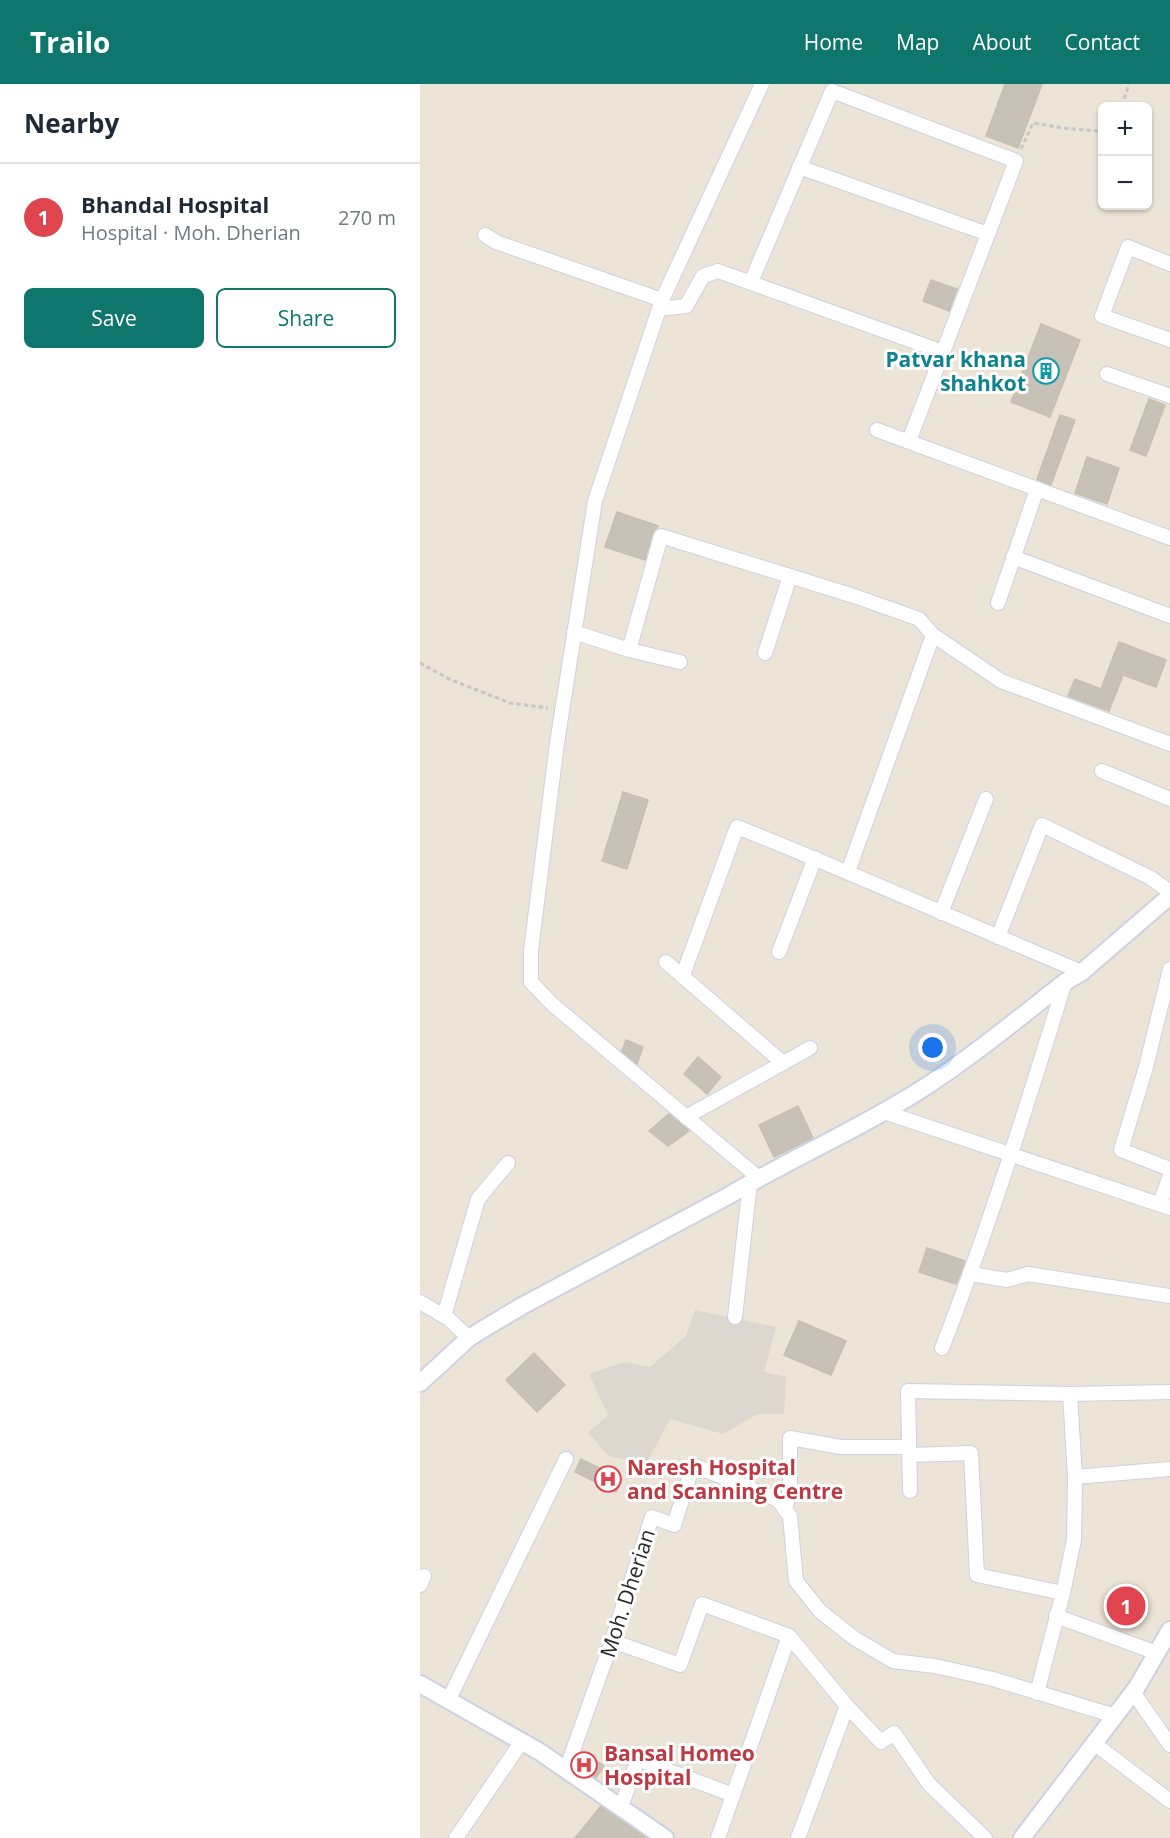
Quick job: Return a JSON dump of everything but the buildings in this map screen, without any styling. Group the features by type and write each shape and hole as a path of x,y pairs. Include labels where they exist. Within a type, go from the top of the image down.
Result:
{"street":[{"path":"754,1180 686,1117 552,1004 531,982 531,950 562,710 595,501 661,304 762,84"},
{"path":"751,282 832,91 1016,161 909,441"},
{"path":"799,166 988,234"},
{"path":"485,235 496,242 661,304 686,306 704,276 718,271 943,352"},
{"path":"1170,264 1128,247 1102,316 1170,340"},
{"path":"1107,374 1170,396"},
{"path":"877,430 1170,537"},
{"path":"998,603 1037,489"},
{"path":"629,650 661,536 919,619 933,635 1001,681 1170,744"},
{"path":"1013,557 1170,616"},
{"path":"765,653 790,576"},
{"path":"574,632 629,650 680,662"},
{"path":"848,872 933,635"},
{"path":"1102,771 1170,799"},
{"path":"941,914 986,799"},
{"path":"420,1383 469,1338 522,1306 884,1112 924,1087 974,1053 1065,982 1082,972 1170,894 1151,878 1042,825 998,937"},
{"path":"683,975 737,827 1082,972"},
{"path":"778,952 815,858"},
{"path":"666,962 783,1063"},
{"path":"1170,969 1146,1067 1121,1150 1170,1169"},
{"path":"942,1348 971,1274 1012,1154 1065,982"},
{"path":"686,1117 810,1048"},
{"path":"884,1112 1165,1206 1170,1174"},
{"path":"444,1316 478,1199 508,1163"},
{"path":"735,1317 754,1180"},
{"path":"971,1274 1007,1280 1028,1274 1170,1296"},
{"path":"420,1302 444,1316 469,1338"},
{"path":"910,1491 908,1391 1070,1394 1170,1392"},
{"path":"1037,1693 1074,1540 1075,1477 1070,1394"},
{"path":"1063,1593 977,1575 971,1453 841,1447 790,1438 790,1488 785,1510 790,1516 796,1581 820,1611 854,1638 893,1661 935,1666 993,1679 1115,1716"},
{"path":"449,1699 566,1459"},
{"name":"Moh. Dherian","path":"566,1770 612,1641 652,1517 674,1525 693,1465 778,1500 785,1510"},
{"path":"1075,1477 1170,1469"},
{"path":"612,1641 680,1665 702,1604 789,1636 847,1707 881,1742 894,1733 929,1784 985,1838"},
{"path":"1056,1616 1157,1653"},
{"path":"1022,1838 1133,1692 1170,1632"},
{"path":"718,1838 789,1636"},
{"path":"420,1684 522,1742 665,1838"},
{"path":"1133,1692 1170,1745"},
{"path":"798,1838 847,1707"},
{"path":"456,1838 522,1742"},
{"path":"1095,1744 1170,1801"},
{"path":"621,1807 638,1759 733,1795"}],"path":[{"path":"1123,102 1129,84"},
{"path":"1016,161 1033,123 1098,131"},
{"path":"420,663 449,679 510,702 562,710"}],"shaded area":[{"path":"695,1310 776,1327 764,1372 786,1377 784,1414 758,1414 723,1434 670,1419 646,1464 609,1456 588,1433 608,1415 589,1374 624,1362 650,1367 686,1336"}],"place":[{"name":"Patvar khana shahkot","path":"1046,371"},
{"name":"Naresh Hospital and Scanning Centre","path":"608,1479"},
{"name":"Bhandal Hospital","path":"1126,1606"},
{"name":"Bansal Homeo Hospital","path":"584,1765"}]}
